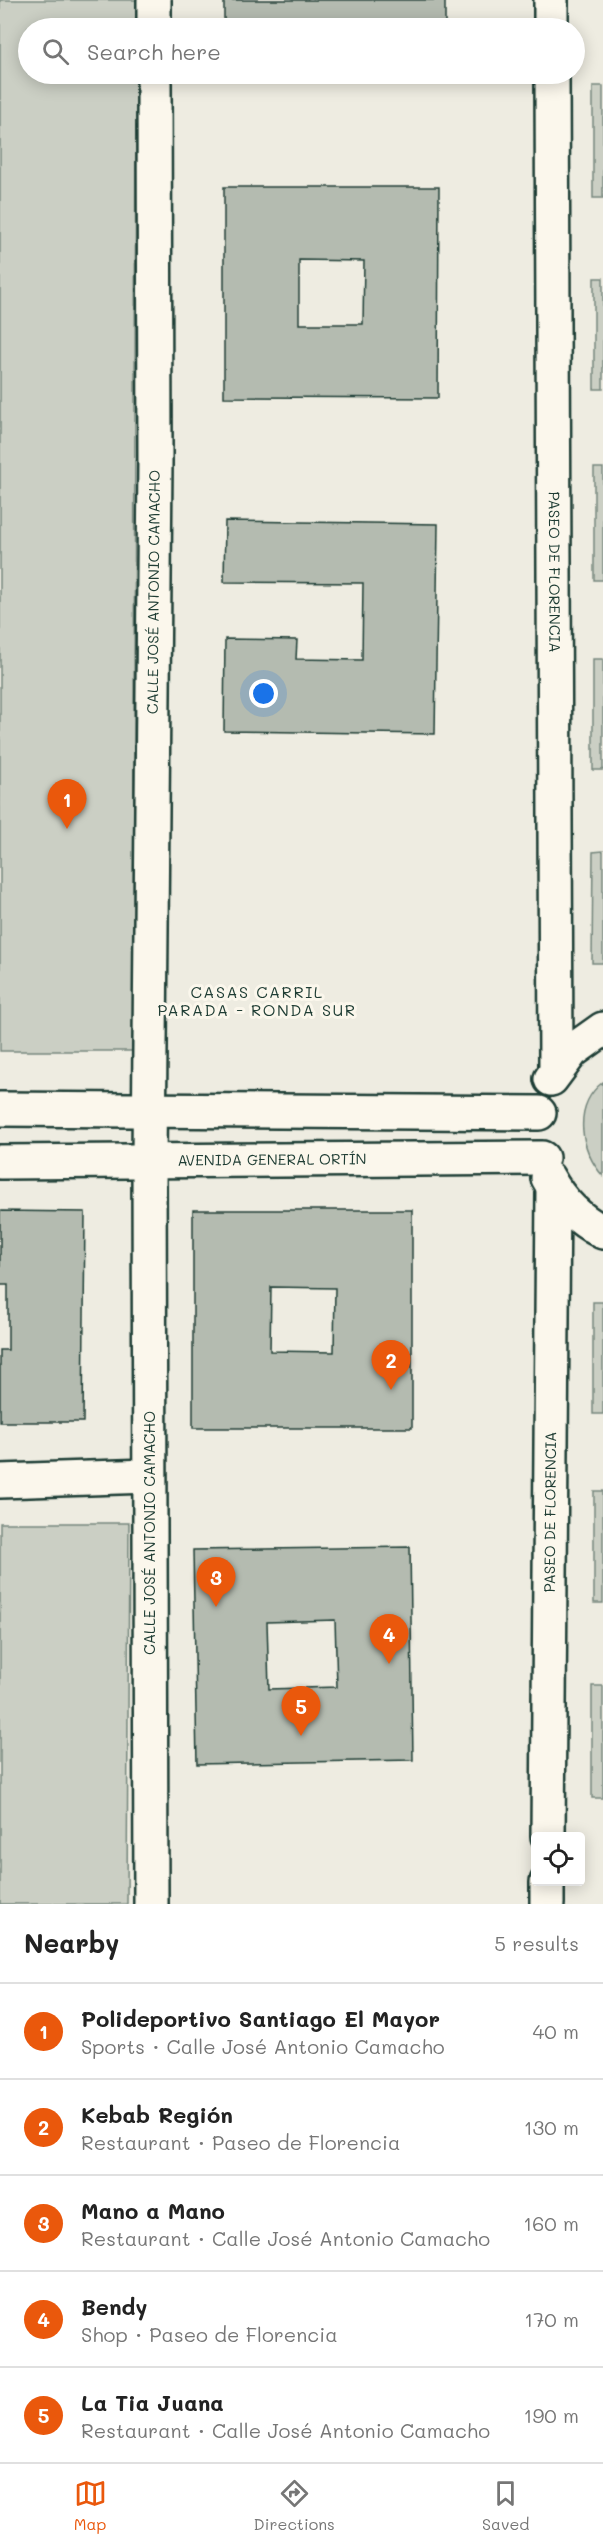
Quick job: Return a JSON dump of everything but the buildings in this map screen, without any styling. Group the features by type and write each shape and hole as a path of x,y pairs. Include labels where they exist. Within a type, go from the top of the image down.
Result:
{"street":[{"path":"154,0 154,18"},
{"path":"551,0 551,18"},
{"name":"CALLE JOSÉ ANTONIO CAMACHO","path":"150,1904 149,1110 155,461 154,84"},
{"name":"PASEO DE FLORENCIA","path":"552,84 556,1069"},
{"path":"603,1029 572,1051 556,1069 543,1098 538,1143 554,1188 569,1208 588,1224 603,1232"},
{"path":"0,1109 540,1113"},
{"name":"AVENIDA GENERAL ORTÍN","path":"0,1162 542,1158"},
{"name":"PASEO DE FLORENCIA","path":"548,1832 554,1188"},
{"path":"0,1480 149,1476"},
{"path":"547,1886 547,1904"}],"shaded area":[{"path":"0,0 136,0 136,18 18,18 18,84 136,84 133,1051 0,1051"},
{"path":"593,86 603,86 603,198 593,198"},
{"path":"594,278 603,278 603,389 594,389"},
{"path":"594,468 603,468 603,580 594,580"},
{"path":"593,659 603,659 603,770 593,770"},
{"path":"603,851 603,963 592,963 593,852"},
{"path":"603,1082 603,1176 595,1166 585,1142 583,1116 593,1092"},
{"path":"593,1302 603,1302 603,1414 593,1414"},
{"path":"594,1491 603,1491 603,1603 594,1603"},
{"path":"0,1523 129,1523 127,1904 0,1904"},
{"path":"592,1686 603,1686 603,1798 592,1798"}],"place":[{"name":"Polideportivo Santiago El Mayor","path":"67,829"},
{"name":"Kebab Región","path":"391,1390"},
{"name":"Mano a Mano","path":"216,1607"},
{"name":"Bendy","path":"389,1664"},
{"name":"La Tia Juana","path":"301,1736"}],"district":[{"name":"CASAS CARRIL PARADA - RONDA SUR","path":"257,1001"}]}
